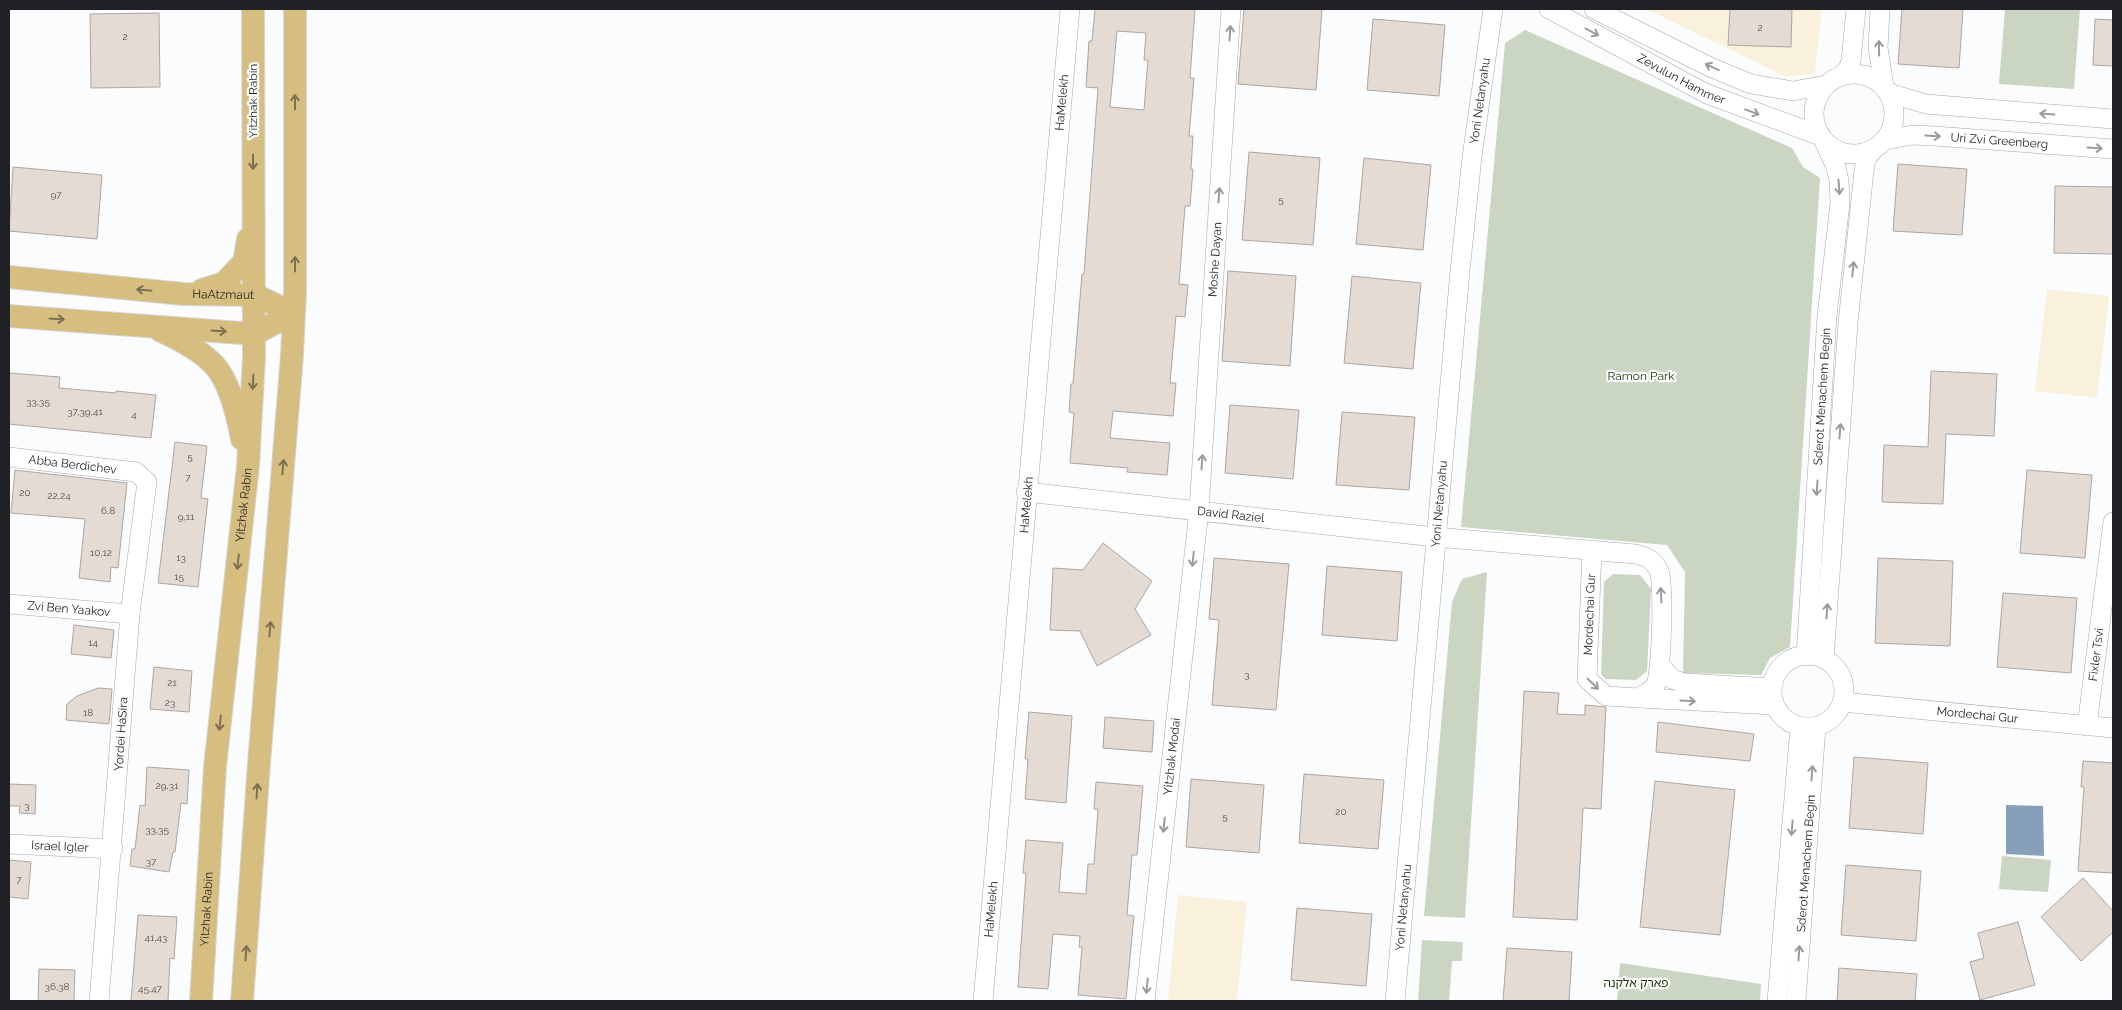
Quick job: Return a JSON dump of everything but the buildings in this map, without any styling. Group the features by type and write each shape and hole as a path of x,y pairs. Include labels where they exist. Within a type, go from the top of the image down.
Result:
{"main road":[{"name":"Yitzhak Rabin","path":"201,1001 215,767 248,466 255,334 253,9"},
{"path":"242,1001 292,355 295,292 295,9"},
{"path":"184,294 224,283 244,262 253,204"},
{"name":"HaAtzmaut","path":"9,276 184,294 255,295 293,313"},
{"path":"9,316 255,334 293,313"},
{"path":"149,326 184,342 216,368 234,404 248,466"}],"street":[{"name":"HaMelekh","path":"983,1001 1026,492 1070,9"},
{"name":"Moshe Dayan","path":"1199,510 1231,9"},
{"name":"Yoni Netanyahu","path":"1395,1001 1435,537 1472,157 1493,9"},
{"name":"Zevulun Hammer","path":"1549,9 1707,94 1823,138"},
{"name":"Zevulun Hammer","path":"1594,9 1710,67 1751,84 1793,91 1826,85"},
{"path":"1856,9 1851,61 1848,69 1826,85 1818,97 1814,110 1815,123 1823,138 1832,148 1852,154 1879,145 1890,132 1895,112 1887,90 1878,48 1880,9"},
{"path":"1842,75 1856,73 1869,76 1887,90 1926,104 2113,119"},
{"name":"Uri Zvi Greenberg","path":"1879,145 1912,135 2113,149"},
{"name":"Sderot Menachem Begin","path":"1815,657 1828,316 1840,203 1836,167 1823,138"},
{"name":"Sderot Menachem Begin","path":"1815,657 1864,171 1866,159 1879,145"},
{"name":"Abba Berdichev","path":"9,458 136,472"},
{"name":"Yordei HaSira","path":"99,1001 113,849 130,614 147,482 136,472"},
{"name":"David Raziel","path":"1026,492 1435,537"},
{"name":"Yitzhak Modai","path":"1145,1001 1199,510"},
{"name":"Fixler Tsvi","path":"2087,726 2113,522"},
{"path":"1435,537 1635,554 1650,558 1660,573 1662,604 1660,666 1656,685 1639,698"},
{"name":"Mordechai Gur","path":"1592,550 1587,678 1606,696 1639,698 1773,697"},
{"name":"Zvi Ben Yaakov","path":"9,604 130,614"},
{"path":"1815,657 1832,665 1843,682 1842,702 1832,718 1808,727 1789,723 1780,715 1773,697 1774,678 1783,666 1796,658 1815,657"},
{"path":"1660,666 1672,679 1684,683 1773,697"},
{"name":"Mordechai Gur","path":"1842,702 2113,728"},
{"name":"Sderot Menachem Begin","path":"1777,1001 1808,727"},
{"name":"Sderot Menachem Begin","path":"1796,1001 1808,727"},
{"name":"Israel Igler","path":"9,844 113,849"}],"shaded area":[{"path":"1646,9 1822,9 1815,73 1786,77"},
{"path":"2047,289 2109,296 2097,398 2035,391"},
{"path":"1178,895 1247,902 1237,1001 1168,1001"}],"green space":[{"path":"2005,9 2080,9 2074,89 1999,84"},
{"name":"Ramon Park","path":"1525,30 1792,148 1803,167 1820,178 1790,647 1770,658 1761,675 1683,673 1685,572 1667,545 1461,527 1505,43"},
{"path":"1487,572 1465,918 1424,916 1452,602 1462,579"},
{"path":"1613,574 1640,575 1651,589 1647,671 1636,680 1605,679 1601,674 1604,582"},
{"path":"2002,856 2051,860 2048,892 1999,889"},
{"path":"1422,940 1463,942 1462,961 1452,961 1449,1001 1418,1001"},
{"name":"פארק אלקנה","path":"1620,963 1761,984 1760,1001 1617,1001"}],"water":[{"path":"2006,805 2043,806 2044,856 2006,854"}]}
